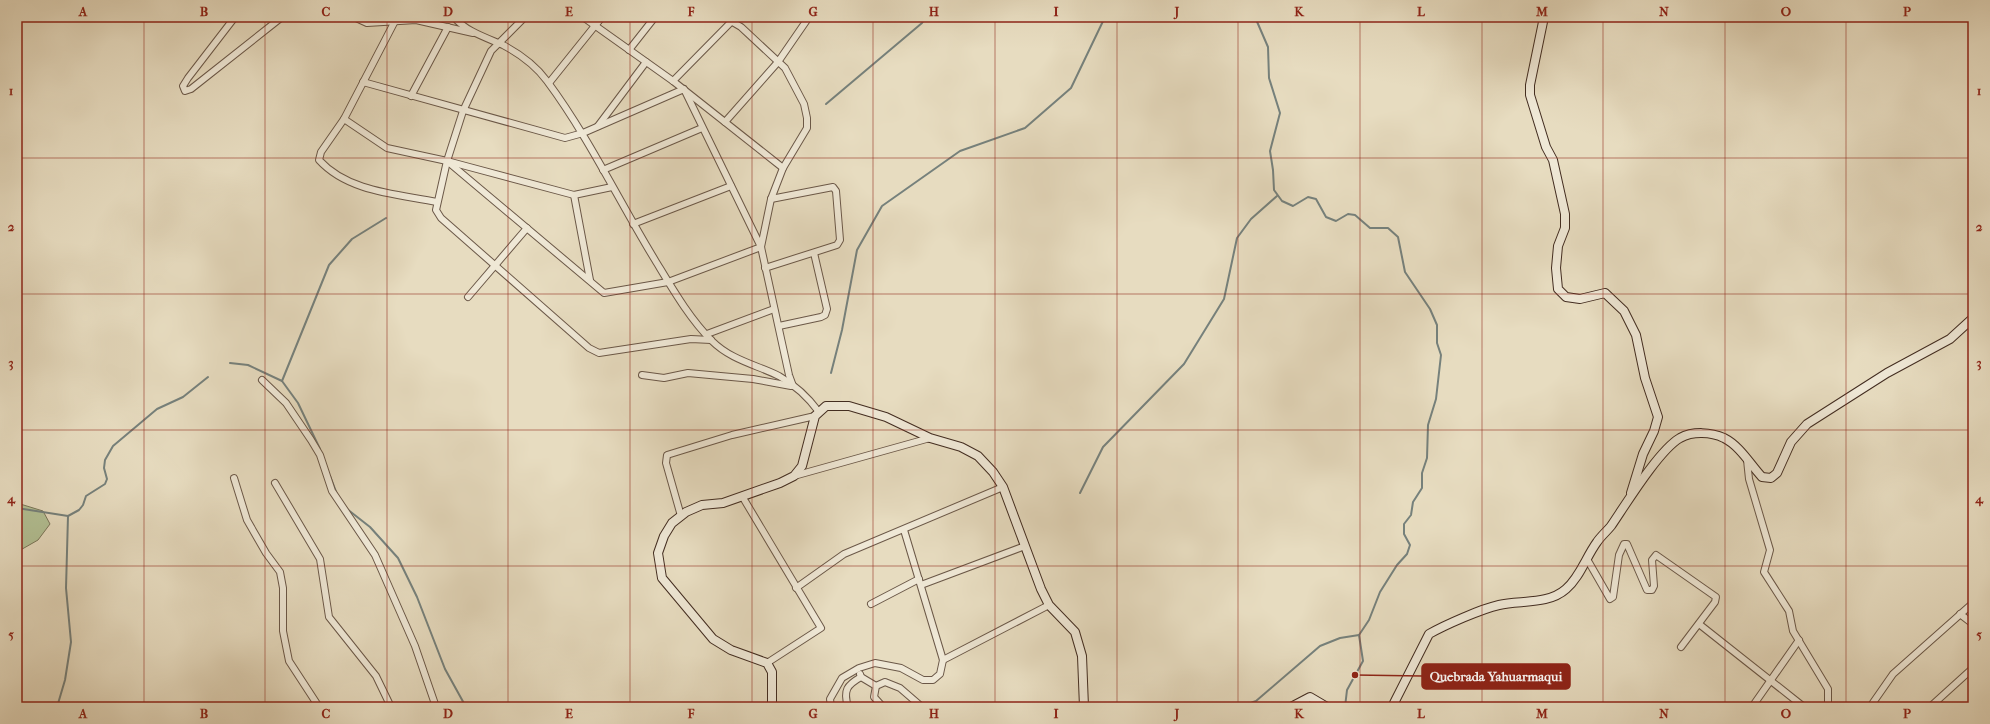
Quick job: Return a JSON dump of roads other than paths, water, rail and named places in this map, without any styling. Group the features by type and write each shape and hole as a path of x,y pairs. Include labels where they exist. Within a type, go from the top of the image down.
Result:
{"main road":[{"path":"1544,17 1530,85 1530,96 1546,146 1553,160 1565,214 1565,228 1558,246 1556,268 1558,289 1566,297 1580,298 1605,293 1624,311 1636,335 1645,378 1658,417 1654,431 1643,454 1629,499"},
{"path":"1392,707 1429,634 1439,628 1498,605 1554,596 1565,590 1575,579 1587,558 1665,451 1680,438 1695,433 1712,433 1725,438 1736,446 1762,477 1771,478 1777,473 1791,442 1807,424 1887,374 1950,339 1973,318"},
{"path":"772,707 772,672 767,663 731,650 713,639 662,578 658,553 664,536 672,523 681,516 702,505 723,503 780,483 794,476 802,466 817,414 826,406 850,406 886,417 930,438 961,447 978,456 993,472 1003,487 1041,589 1049,605 1075,632 1082,656 1084,707"},
{"path":"1292,707 1310,697 1326,707"}],"street":[{"path":"236,17 188,78 183,86 184,91 191,89 282,17"},
{"path":"354,17 367,23 416,20 482,36"},
{"path":"454,17 461,24 515,52 534,66 549,83 583,133 633,224 668,282 688,313 711,340 749,365 779,376 809,398 817,414 732,435 667,456 666,463 681,516"},
{"path":"526,17 491,52 463,111 447,161 436,210 441,218 495,266 589,348 599,353 691,339 711,340"},
{"path":"583,17 684,89 783,168"},
{"path":"549,83 602,17"},
{"path":"629,50 654,17"},
{"path":"724,17 734,19 785,68 804,104 807,118 806,128 800,141 783,168 771,199 761,247"},
{"path":"725,122 778,62 809,17"},
{"path":"673,81 734,19"},
{"path":"395,21 344,119 321,152 319,160 324,165 357,186 437,202"},
{"path":"411,96 448,27"},
{"path":"597,127 646,62"},
{"path":"363,82 463,111 565,138 583,133 684,89"},
{"path":"684,89 761,247 789,375 793,386"},
{"path":"344,119 387,148 447,161 574,195 612,187"},
{"path":"603,170 702,128"},
{"path":"447,161 604,293 668,282 761,247"},
{"path":"633,224 731,186"},
{"path":"765,268 839,244 836,191 833,187 771,199"},
{"path":"574,195 590,280"},
{"path":"468,297 528,228"},
{"path":"779,326 821,317 825,314 826,309 814,253"},
{"path":"707,334 774,309"},
{"path":"642,375 659,378 688,373 753,379 793,386"},
{"path":"262,380 286,403 311,440 320,455 332,491 375,555 415,646 436,707"},
{"path":"794,476 930,438"},
{"path":"1747,460 1749,479 1770,550 1764,572 1789,611 1793,631 1828,689 1827,706"},
{"path":"234,478 247,520 266,553 280,572 283,588 283,631 289,661 319,707"},
{"path":"275,483 320,559 329,617 376,676 391,707"},
{"path":"796,588 844,554 1003,487"},
{"path":"742,496 821,628 767,663"},
{"path":"831,707 830,699 842,678 859,668 875,663 902,668 923,680 933,680 940,674 943,660 904,530"},
{"path":"1587,558 1610,599 1613,598 1619,555 1624,544 1627,544 1647,590 1652,590 1654,586 1652,560 1656,556 1716,597 1715,602 1681,647"},
{"path":"871,604 920,582 1025,546"},
{"path":"1870,707 1893,674 1973,603"},
{"path":"943,660 1049,605"},
{"path":"1960,614 1973,624"},
{"path":"1699,624 1804,707"},
{"path":"1752,707 1799,640"},
{"path":"859,668 861,677 876,686"},
{"path":"1930,707 1973,668"},
{"path":"848,707 846,693 849,684 861,677"},
{"path":"876,686 885,682 900,688 922,707"},
{"path":"876,686 874,696 884,707"}],"waterway":[{"path":"826,104 922,23 926,17"},
{"path":"831,373 842,330 857,250 882,206 960,151 1025,128 1071,88 1105,17"},
{"path":"1255,17 1268,47 1269,78 1280,113 1270,151 1274,190 1282,201 1293,206 1308,197 1316,199 1326,217 1336,221 1348,214 1355,215 1370,228 1388,228 1398,237 1405,272 1430,309 1437,325 1437,343 1441,355 1436,399 1428,425 1427,458 1422,473 1422,488 1413,502 1411,515 1404,524 1404,534 1410,545 1407,554 1397,565 1380,592 1369,620 1359,635 1363,661 1347,690 1345,707"},
{"path":"1080,493 1103,447 1184,364 1224,299 1237,238 1251,219 1277,196"},
{"path":"282,381 329,265 352,239 386,218"},
{"path":"230,363 248,365 282,381 298,403 320,449"},
{"path":"17,508 68,516 79,510 83,505 86,496 105,484 107,479 104,468 105,460 113,446 157,409 183,397 208,377"},
{"path":"330,476 337,494"},
{"path":"347,509 370,527 398,558 417,597 445,669 466,707"},
{"path":"57,707 65,680 71,642 66,588 68,516"},
{"path":"1240,707 1256,701 1320,646 1340,638 1359,635"}],"place":[{"name":"Quebrada Yahuarmaqui","path":"1355,675"}]}
